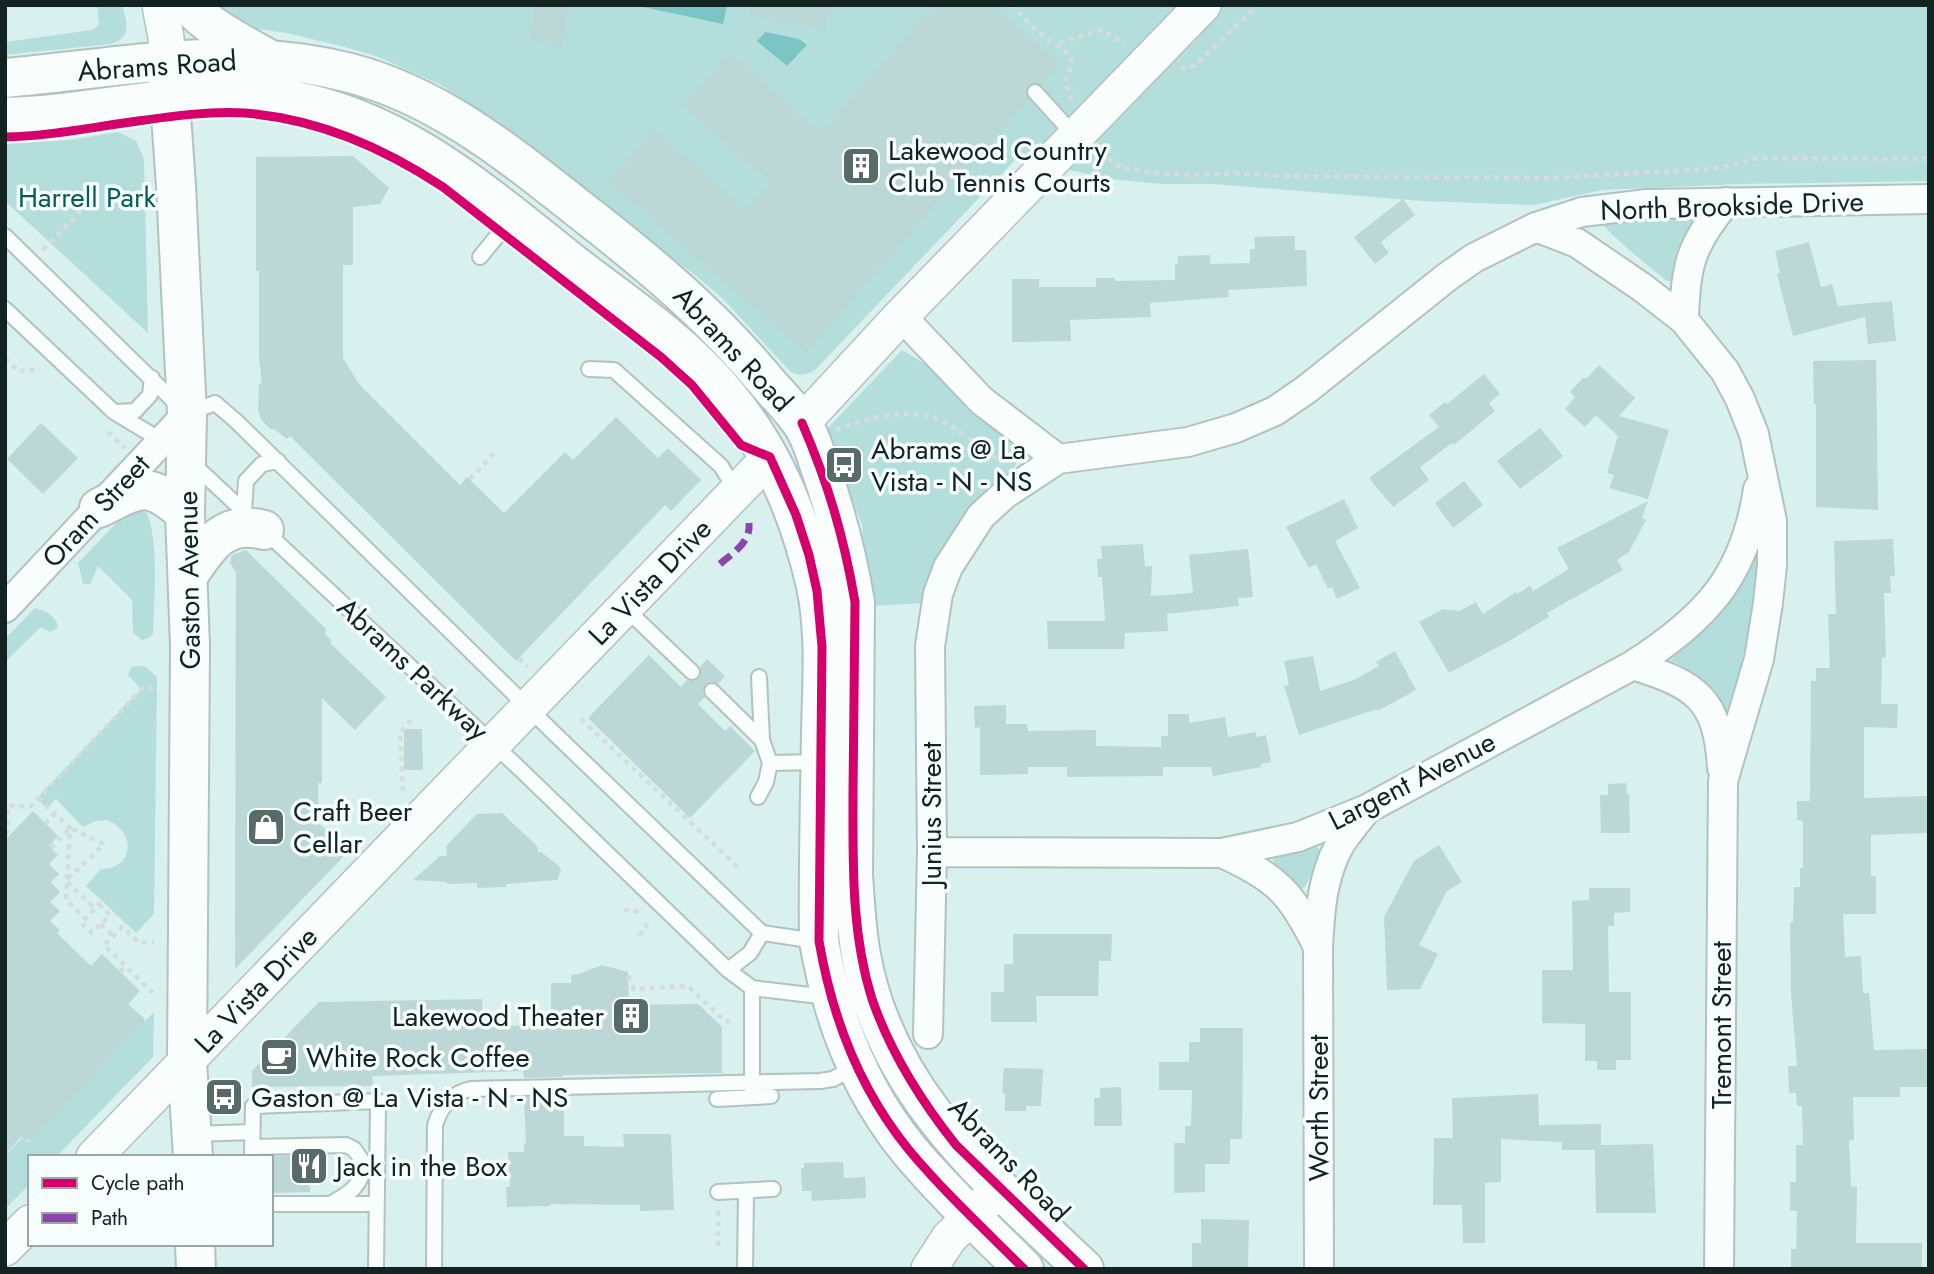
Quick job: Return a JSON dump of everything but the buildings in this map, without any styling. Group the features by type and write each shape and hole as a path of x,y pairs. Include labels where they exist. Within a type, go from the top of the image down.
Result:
{"main road":[{"path":"189,5 197,15 223,33 273,61"},
{"name":"Abrams Road","path":"5,79 167,60 209,58 273,61 349,73 410,94 440,108 486,138 662,275 692,301 817,427 855,602 853,875 861,957 883,1028 915,1091 956,1146 1084,1269"},
{"name":"Gaston Avenue","path":"167,60 179,438 188,576 190,842 187,1062 192,1145"},
{"name":"Abrams Road","path":"5,117 89,110 211,94 250,94 293,100 372,124 410,143 513,217 673,341 725,392 770,457 796,515 817,591 822,647 819,941 831,998 856,1066 879,1108 908,1149 1024,1269"},
{"path":"513,217 543,181"},
{"path":"99,508 129,493 147,488 162,494 185,513"},
{"path":"188,576 205,550 220,536 254,520"},
{"path":"819,941 836,954 842,965 878,1064 896,1093 914,1117 930,1127 946,1132"},
{"path":"195,1246 196,1269"}],"street":[{"name":"Gaston Avenue","path":"160,5 167,60"},
{"name":"La Vista Drive","path":"96,1155 770,457 817,427 901,316 1203,5"},
{"name":"North Brookside Drive","path":"938,594 948,567 981,516 1005,494 1058,459 1188,442 1236,428 1275,411 1307,389 1447,277 1475,258 1536,227 1582,212 1647,204 1929,199"},
{"path":"1684,320 1689,260 1708,223 1726,202"},
{"name":"Tremont Street","path":"1536,227 1577,243 1684,320 1724,371 1740,399 1754,434 1772,521 1772,565 1759,659 1723,781"},
{"path":"901,316 982,401 1058,459"},
{"name":"Oram Street","path":"5,608 99,508 179,438"},
{"name":"Largent Avenue","path":"932,852 1222,853 1298,837 1367,808 1633,665 1671,640 1697,618 1725,582 1742,554 1753,523 1761,469"},
{"name":"Junius Street","path":"928,1034 932,852 930,646 938,594"},
{"name":"Tremont Street","path":"1633,665 1674,678 1695,694 1711,712 1720,739 1723,781 1719,1269"},
{"name":"Worth Street","path":"1319,1269 1318,947 1321,905 1326,877 1340,845 1367,808"},
{"name":"Worth Street","path":"1222,853 1257,869 1273,881 1293,902 1318,947"},
{"path":"929,1269 949,1238 1000,1188"},
{"path":"5,1248 28,1225"}],"lane":[{"path":"1035,92 1079,132"},
{"path":"480,257 513,217"},
{"name":"Abrams Parkway","path":"5,236 152,378 179,438 254,520 493,744 728,970 752,988 831,998"},
{"name":"Abrams Parkway","path":"5,309 114,412 179,438"},
{"path":"589,369 614,370 721,466 737,492"},
{"path":"114,412 135,411 150,395 152,378"},
{"name":"Abrams Parkway","path":"179,438 215,403 278,461 528,708 762,933"},
{"path":"254,520 246,481 262,464 278,461"},
{"path":"625,607 692,672"},
{"path":"758,797 766,782 769,762 762,740 759,677"},
{"path":"712,691 762,740"},
{"path":"769,762 820,762"},
{"path":"728,970 750,953 762,933 819,941"},
{"path":"752,988 752,1090"},
{"path":"716,1099 752,1090 833,1079 856,1066"},
{"path":"434,1269 435,1125 443,1106 461,1091 471,1088 752,1090 771,1096"},
{"path":"330,1204 355,1189 361,1181 363,1162 354,1149 346,1145 252,1152 253,1106 378,1101 376,1269"},
{"path":"192,1145 252,1132"},
{"path":"724,1192 774,1189"},
{"path":"745,1269 746,1191"},
{"path":"273,1204 377,1204"}],"path":[{"path":"1011,5 1042,36 1058,43 1069,54 1072,63 1065,83 1079,132 1107,159 1120,166 1144,172 1190,175 1235,173 1277,176 1550,178 1727,167 1758,158 1929,159"},
{"path":"32,261 84,208"},
{"path":"5,358 18,371 40,370"},
{"path":"817,427 905,414 934,418 1008,467 1004,473"},
{"path":"470,478 497,450"},
{"path":"5,834 8,806 31,806 143,688 155,688"},
{"path":"403,791 400,733 413,718"},
{"path":"581,719 737,867"},
{"path":"38,798 70,828 104,844 67,881"},
{"path":"46,824 55,814"},
{"path":"51,848 70,828"},
{"path":"70,828 66,900 85,918"},
{"path":"67,881 95,908"},
{"path":"99,904 110,915 92,933 80,923 85,918 99,904"},
{"path":"624,910 643,912 646,929 639,935"},
{"path":"101,924 113,936"},
{"path":"153,993 104,946 122,927 140,943 154,942"},
{"path":"120,972 126,966"},
{"path":"628,976 634,989 688,986 725,1021 753,1021"},
{"path":"718,1246 719,1204 729,1203 724,1192"}],"green space":[{"path":"97,5 122,5 126,29 118,41 111,44 5,55 5,42 92,30 99,25"},
{"path":"200,5 1929,5 1929,181 1740,184 1602,190 1534,205 1422,201 1214,184 1162,184 1110,179 1017,158 815,370 799,375 790,371 724,300 700,279 498,125 441,85 376,56 287,33 237,26"},
{"name":"Harrell Park","path":"118,132 136,141 144,159 148,333 5,201 5,144 70,140"},
{"path":"1603,213 1698,216 1676,259 1671,281 1667,281 1624,246 1600,222"},
{"path":"902,350 927,365 1001,435 1016,445 1018,461 924,603 870,606 862,525 826,430"},
{"path":"144,508 152,533 155,587 153,634 142,640 133,633 132,600 98,566 90,584 83,584 78,563 127,512"},
{"path":"1757,554 1759,558 1749,650 1730,715 1705,682 1670,660 1717,610"},
{"path":"35,608 56,620 58,628 50,632 41,627 5,662 5,639"},
{"path":"146,667 157,677 154,914 136,933 86,886 101,869 120,863 125,857 128,849 123,833 107,820 95,821 83,827 56,799 47,808 37,798 141,689 128,675 131,668"},
{"path":"1315,845 1323,852 1305,887 1302,888 1279,871 1273,862 1278,854"},
{"path":"154,1012 153,1057 58,1155 28,1155 28,1186 5,1209 5,1155 22,1138 26,1142 30,1141"}],"water":[{"path":"634,5 727,5 723,24"},
{"path":"765,32 799,39 807,45 787,66 757,41"}],"marked path":[{"path":"720,564 744,541 749,523"}],"cycle path":[{"path":"5,137 205,113 272,116 298,121 348,137 397,159 443,187 661,357 692,385 741,445 770,457 796,515 817,591 822,647 819,941 840,1025 862,1078 909,1150 936,1181 1024,1269"},
{"path":"802,423 834,511 855,602 853,872 860,948 872,999 888,1039 908,1076 956,1145 1084,1269"}],"place":[{"name":"Lakewood Country Club Tennis Courts","path":"861,166"},
{"name":"Abrams @ La Vista - N - NS","path":"844,465"},
{"name":"Craft Beer Cellar","path":"266,827"},
{"name":"Lakewood Theater","path":"631,1016"},
{"name":"White Rock Coffee","path":"279,1057"},
{"name":"Gaston @ La Vista - N - NS","path":"224,1097"},
{"name":"Jack in the Box","path":"309,1166"}]}
